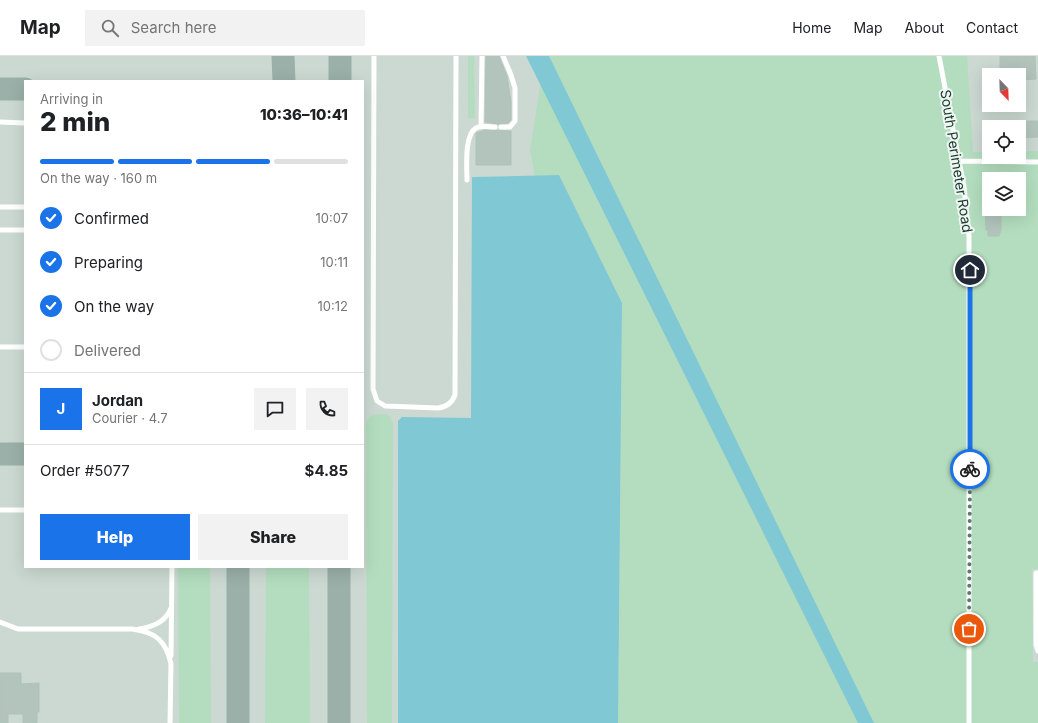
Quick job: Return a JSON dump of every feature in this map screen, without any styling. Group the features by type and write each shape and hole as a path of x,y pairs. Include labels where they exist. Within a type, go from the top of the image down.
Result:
{"lane":[{"path":"374,56 373,389 377,401 385,406 431,408 447,406 454,400 455,395 456,56"},
{"path":"481,126 482,56"},
{"path":"467,180 469,138 473,131 481,126 511,127 515,121 515,88 503,56"},
{"name":"South Perimeter Road","path":"939,56 960,161 968,214 970,255 969,723"},
{"path":"0,122 24,123"},
{"path":"960,161 1038,162"},
{"path":"0,206 24,207"},
{"path":"0,230 24,230"},
{"path":"0,347 24,347"},
{"path":"0,510 24,510"},
{"path":"170,723 172,568"},
{"path":"1038,573 1036,573 1036,637 1038,651"},
{"path":"0,622 18,629 145,628 161,622 167,616 172,606"},
{"path":"132,629 150,633 161,641 166,648 171,664"}],"shaded area":[{"path":"0,56 1038,56 1038,723 0,723"}],"green space":[{"path":"468,56 474,56 475,118 468,118"},
{"path":"545,56 967,56 973,152 982,152 982,164 1026,164 1026,151 1038,151 1038,569 1032,569 1033,662 1038,662 1038,723 618,723 622,303 559,175 535,176 530,150"},
{"path":"377,414 387,414 393,423 392,723 367,723 366,423 372,416"},
{"path":"178,568 210,568 211,723 179,723"},
{"path":"266,568 309,568 310,723 265,723"}],"water":[{"path":"526,56 549,56 874,723 858,723"},
{"path":"559,175 622,303 618,723 398,723 398,421 402,417 471,418 472,177"}],"building":[{"path":"486,56 499,56 507,76 511,102 511,120 508,123 498,124 485,122"},
{"path":"1000,56 1035,56 1036,79 1026,80 1026,68 1000,68"},
{"path":"1026,121 1038,121 1038,137 1026,138"},
{"path":"485,130 511,131 511,165 476,165 476,133"},
{"path":"985,216 1001,216 1001,229 999,236 988,236 988,230 986,230"},
{"path":"0,673 21,673 21,684 39,683 39,712 37,712 37,723 23,723 23,714 8,714 8,723 0,723"}],"taxiway":[{"path":"283,56 284,80"},
{"path":"340,56 340,80"},
{"path":"0,89 24,89"},
{"path":"0,454 24,454"},
{"path":"238,568 238,723"},
{"path":"339,568 339,723"}],"way so far":[{"path":"969,629 970,469"}],"route":[{"path":"970,270 970,469"}]}
